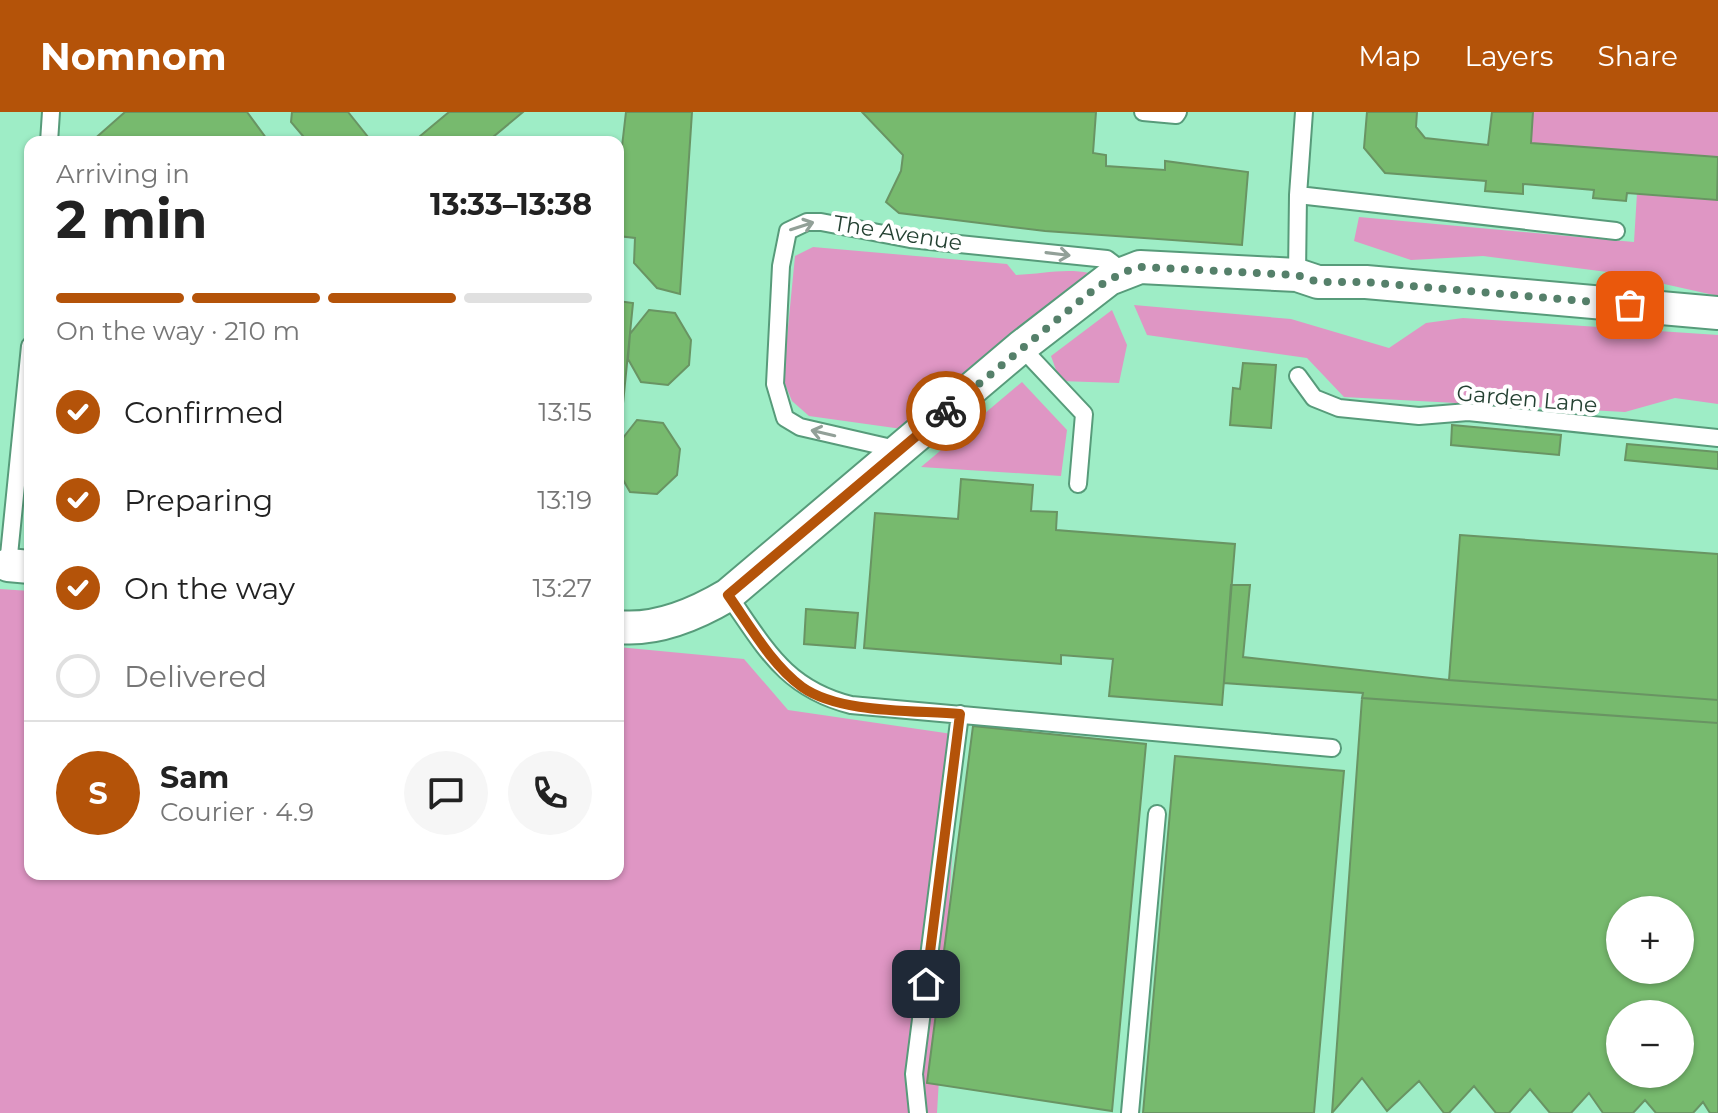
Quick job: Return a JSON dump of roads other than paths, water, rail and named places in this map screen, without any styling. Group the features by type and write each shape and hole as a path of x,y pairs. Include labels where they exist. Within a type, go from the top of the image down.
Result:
{"street":[{"name":"The Avenue","path":"624,628 633,629 697,614 728,595 1021,347 1097,287 1124,272 1158,267 1297,275 1318,282 1366,282 1718,313"}],"lane":[{"path":"49,136 51,112"},
{"path":"1143,112 1176,115 1178,112"},
{"path":"1297,275 1298,195 1304,112"},
{"path":"1298,195 1616,231"},
{"name":"The Avenue","path":"900,450 800,427 785,418 775,384 781,266 788,231 807,222 843,224 910,239 1107,259 1124,272"},
{"path":"1021,347 1084,414 1078,484"},
{"name":"Garden Lane","path":"1298,376 1314,398 1339,408 1419,416 1468,412 1718,438"},
{"path":"13,565 24,423"},
{"path":"728,595 775,661 803,687 823,698 851,705 1332,748"},
{"path":"918,1113 914,1074 960,714"},
{"path":"1130,1113 1157,814"}]}
